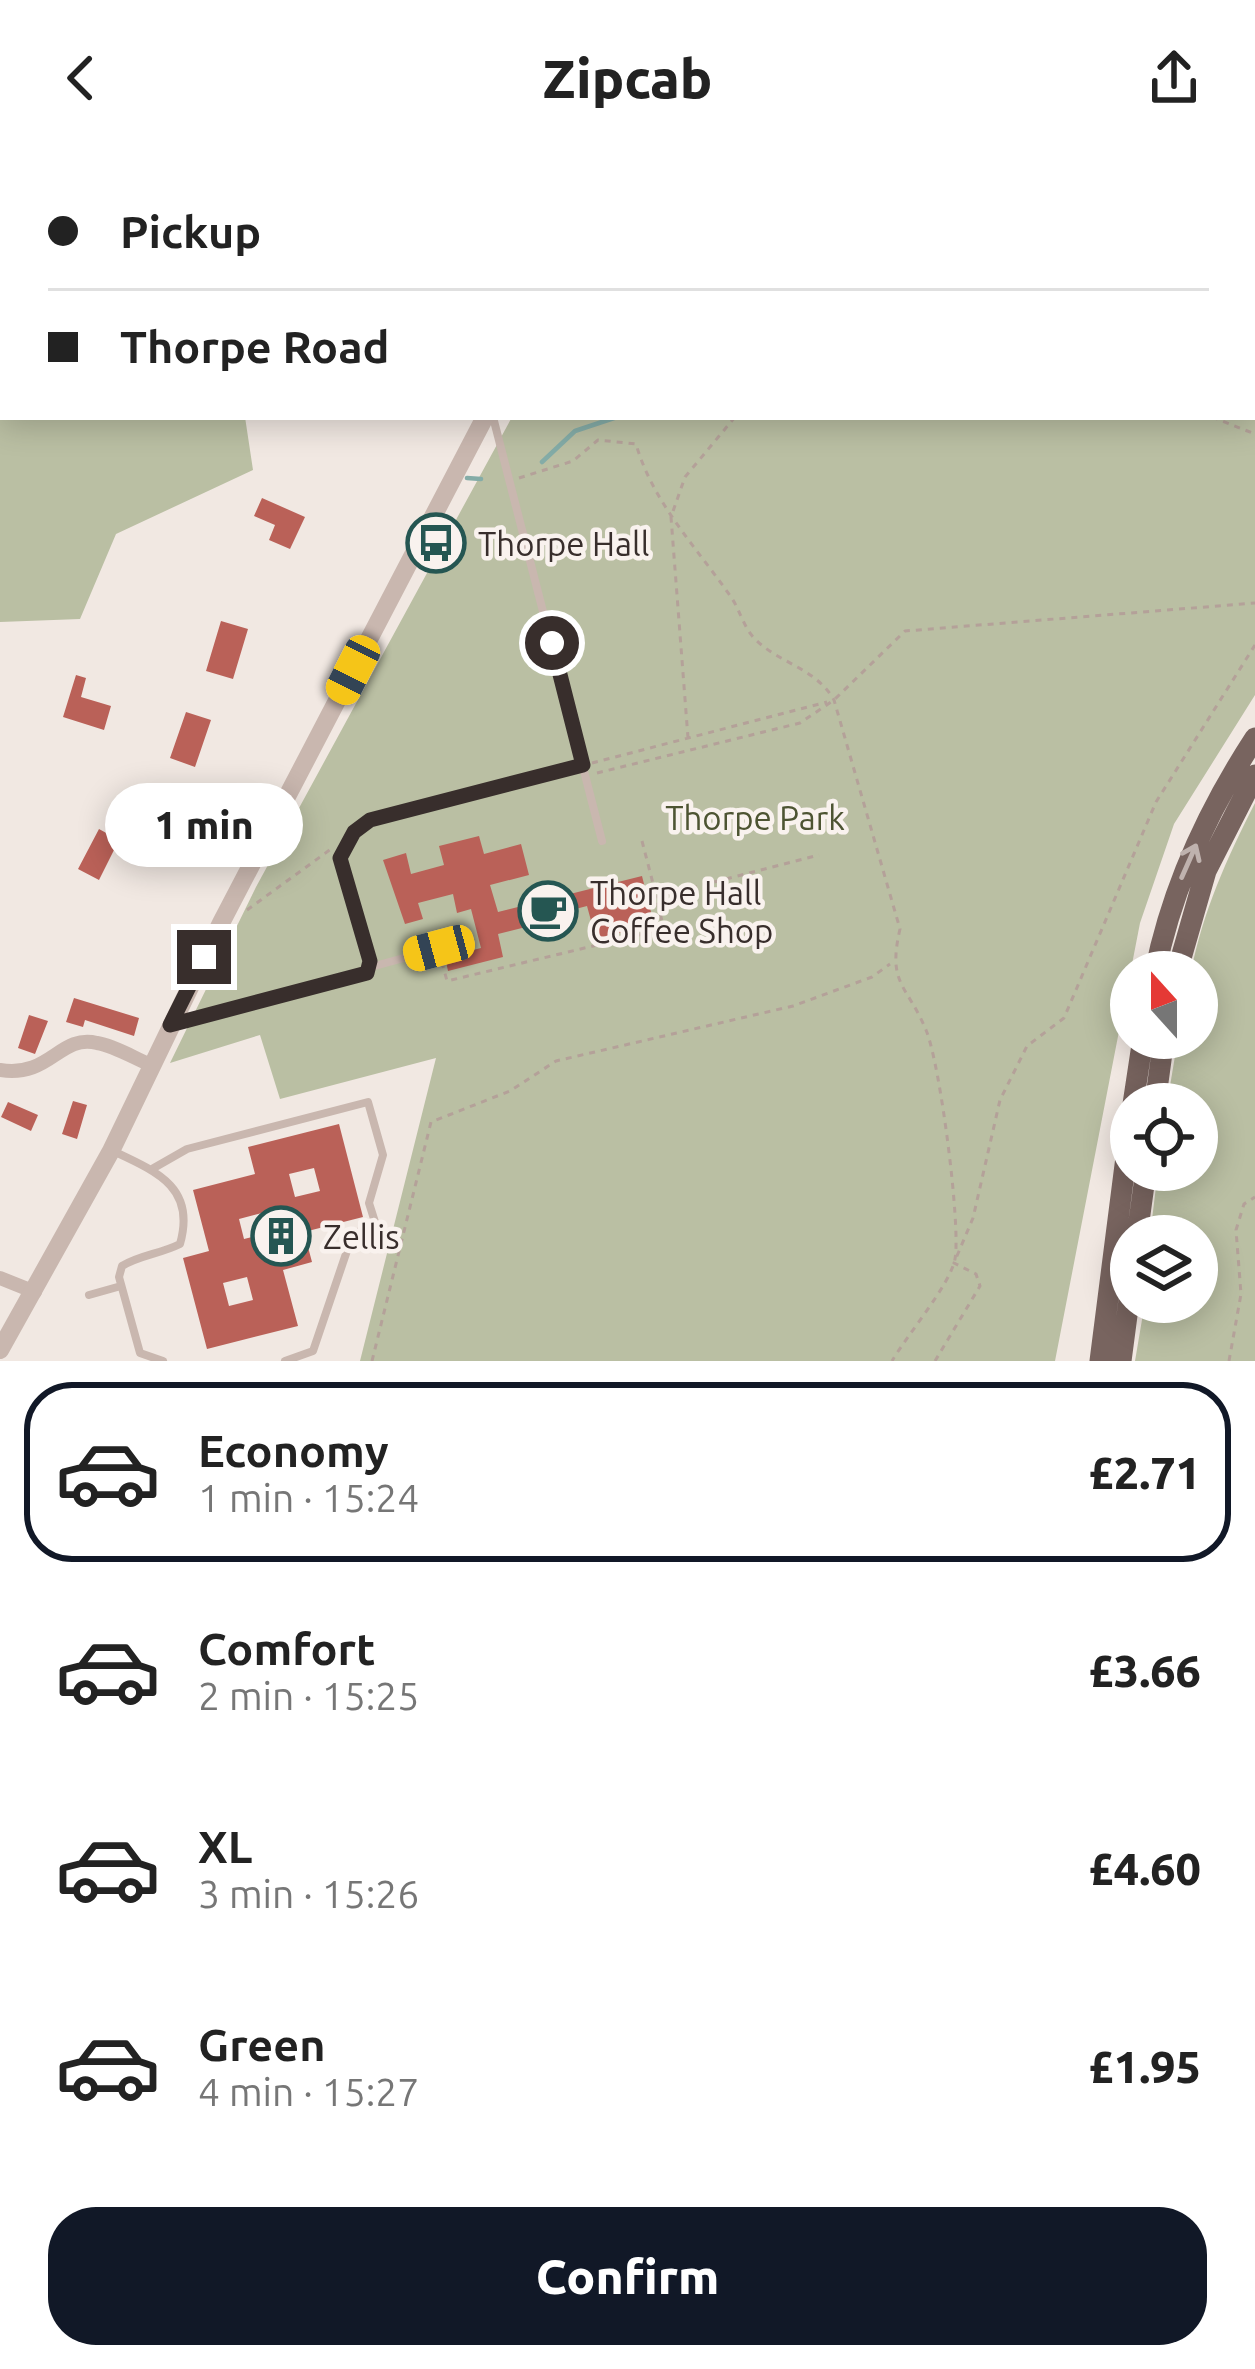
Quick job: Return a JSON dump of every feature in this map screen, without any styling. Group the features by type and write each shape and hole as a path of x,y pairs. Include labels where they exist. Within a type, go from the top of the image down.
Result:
{"main road":[{"path":"1161,951 1182,876 1221,790 1255,738"},
{"path":"1183,951 1206,871 1255,775"},
{"path":"1100,1361 1122,1191"},
{"path":"1121,1361 1126,1323"}],"street":[{"path":"0,1350 111,1151 224,918 487,420"},
{"path":"0,1070 35,1071 79,1042 96,1042 151,1065"},
{"path":"0,1278 34,1292"}],"lane":[{"path":"490,420 511,481 602,842"},
{"path":"371,967 340,858 354,832 370,820 583,765"},
{"path":"170,1025 358,976 371,967 462,942"},
{"path":"152,1168 187,1149 368,1102 383,1155 369,1203 375,1222 352,1236 313,1351 285,1361"},
{"path":"111,1151 152,1168 182,1198 187,1219 179,1244 122,1266 121,1286 140,1353 164,1361"},
{"path":"89,1295 121,1286"}],"path":[{"path":"688,738 671,517 686,477 733,420"},
{"path":"1220,420 1255,434"},
{"path":"511,481 573,461 598,440 636,444 671,517 735,602 749,633 768,651 822,679 834,700 900,928 892,963 902,992 926,1027 941,1077 955,1261"},
{"path":"585,776 800,723 834,700 905,631 1255,603"},
{"path":"892,1361 955,1261 973,1218 1000,1100 1027,1046 1064,1018 1156,802 1255,645"},
{"path":"583,765 834,700"},
{"path":"224,918 234,920 354,832"},
{"path":"439,948 451,980 664,929 642,841"},
{"path":"656,897 819,855"},
{"path":"371,1361 430,1122 510,1091 556,1061 793,1006 872,977 892,963"},
{"path":"1229,1361 1241,1294 1236,1230 1244,1204 1255,1197"},
{"path":"935,1361 980,1286 976,1274 955,1261"}],"green space":[{"path":"0,420 245,420 253,470 116,534 80,619 0,622"},
{"name":"Thorpe Park","path":"510,420 1255,420 1255,695 1174,824 1135,951 1110,951 1110,1059 1114,1059 1055,1361 360,1361 436,1058 280,1099 260,1035 170,1063 256,887"},
{"path":"1255,803 1255,1361 1135,1361 1141,1323 1218,1323 1218,1215 1153,1215 1155,1191 1218,1191 1218,1083 1170,1083 1174,1059 1218,1059 1218,951 1196,951 1226,865"}],"building":[{"path":"262,498 305,517 290,549 269,540 275,525 254,516"},
{"path":"221,621 248,629 233,679 206,671"},
{"path":"76,675 86,678 81,697 111,706 104,730 63,717"},
{"path":"186,712 211,720 195,767 170,758"},
{"path":"99,829 119,840 99,880 78,869"},
{"path":"479,836 484,854 521,844 529,875 490,885 498,912 642,876 654,924 596,939 587,906 564,912 566,917 498,934 503,957 448,971 445,957 481,948 471,909 457,913 453,894 418,903 423,919 405,924 383,860 406,853 411,874 444,865 439,846"},
{"path":"74,998 139,1018 134,1036 85,1020 83,1027 66,1022"},
{"path":"29,1015 48,1021 35,1054 18,1048"},
{"path":"73,1101 87,1105 77,1139 62,1134"},
{"path":"8,1102 38,1115 31,1131 1,1117"},
{"name":"Zellis","path":"339,1124 363,1217 304,1232 312,1262 283,1270 298,1326 207,1349 183,1258 209,1251 193,1190 255,1174 248,1147","holes":["314,1168 320,1191 295,1197 289,1174","262,1213 268,1233 244,1239 239,1219","247,1277 253,1300 229,1306 223,1283"]}],"waterway":[{"path":"542,462 575,431 608,420"},
{"path":"467,478 481,479"}],"place":[{"name":"Thorpe Hall","path":"436,543"},
{"name":"Thorpe Hall Coffee Shop","path":"548,911"},
{"name":"Zellis","path":"281,1236"}],"route":[{"path":"204,957 170,1025 367,973 370,961 340,858 354,832 370,820 583,765 552,643"}]}
